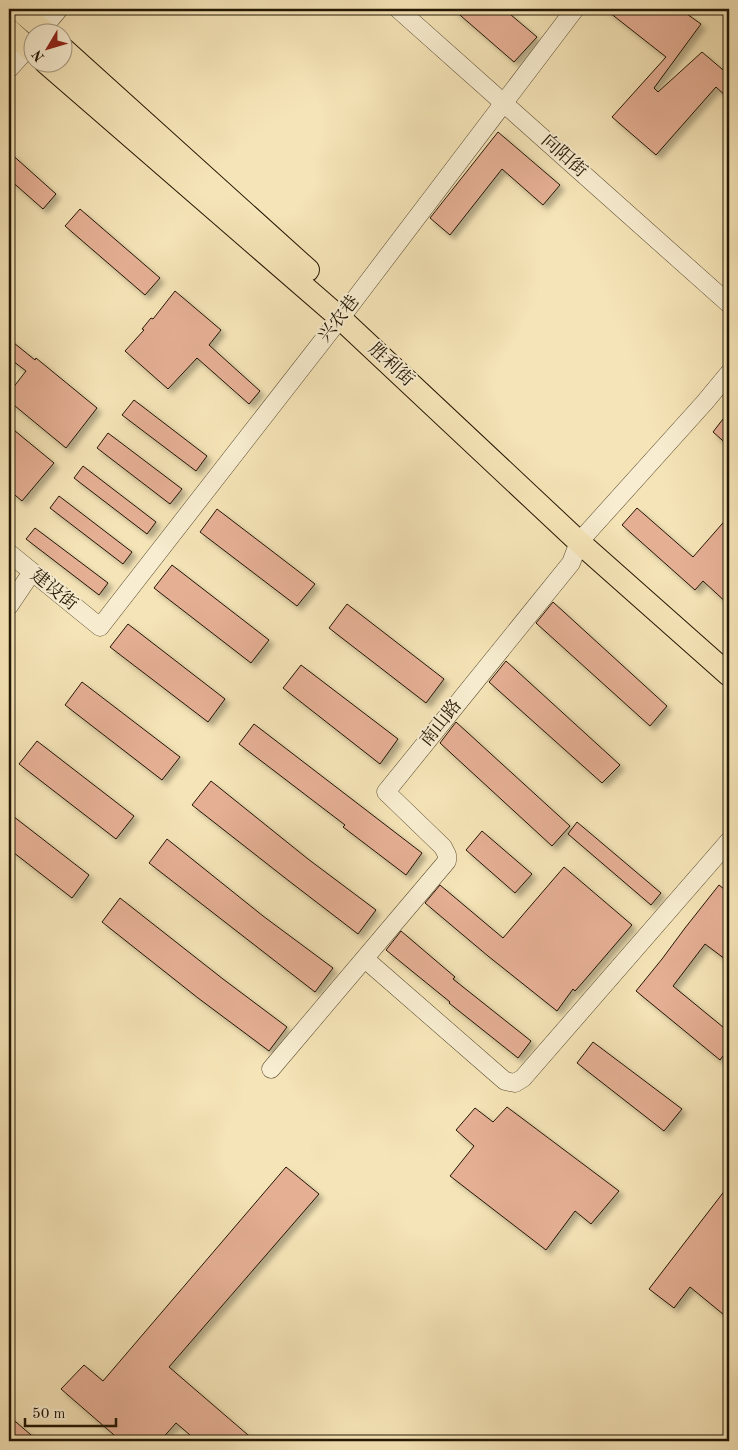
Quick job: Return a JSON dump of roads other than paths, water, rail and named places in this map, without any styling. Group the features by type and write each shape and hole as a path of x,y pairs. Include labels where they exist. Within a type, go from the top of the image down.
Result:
{"main road":[{"path":"18,9 33,22"},
{"path":"9,30 22,42"},
{"name":"胜利街","path":"72,57 584,536 729,675"},
{"name":"胜利街","path":"57,72 344,312"},
{"name":"胜利街","path":"584,536 729,655"}],"street":[{"path":"50,22 59,9"},
{"name":"向阳街","path":"398,9 729,304"},
{"name":"兴农巷","path":"100,627 575,9"},
{"path":"9,69 22,57"},
{"name":"南山路","path":"271,1069 447,861 447,855 443,847 386,792 571,563 584,536 729,373"},
{"name":"建设街","path":"9,553 100,627"},
{"path":"9,606 32,572"},
{"path":"365,958 505,1081 515,1083 523,1078 729,841"}]}
